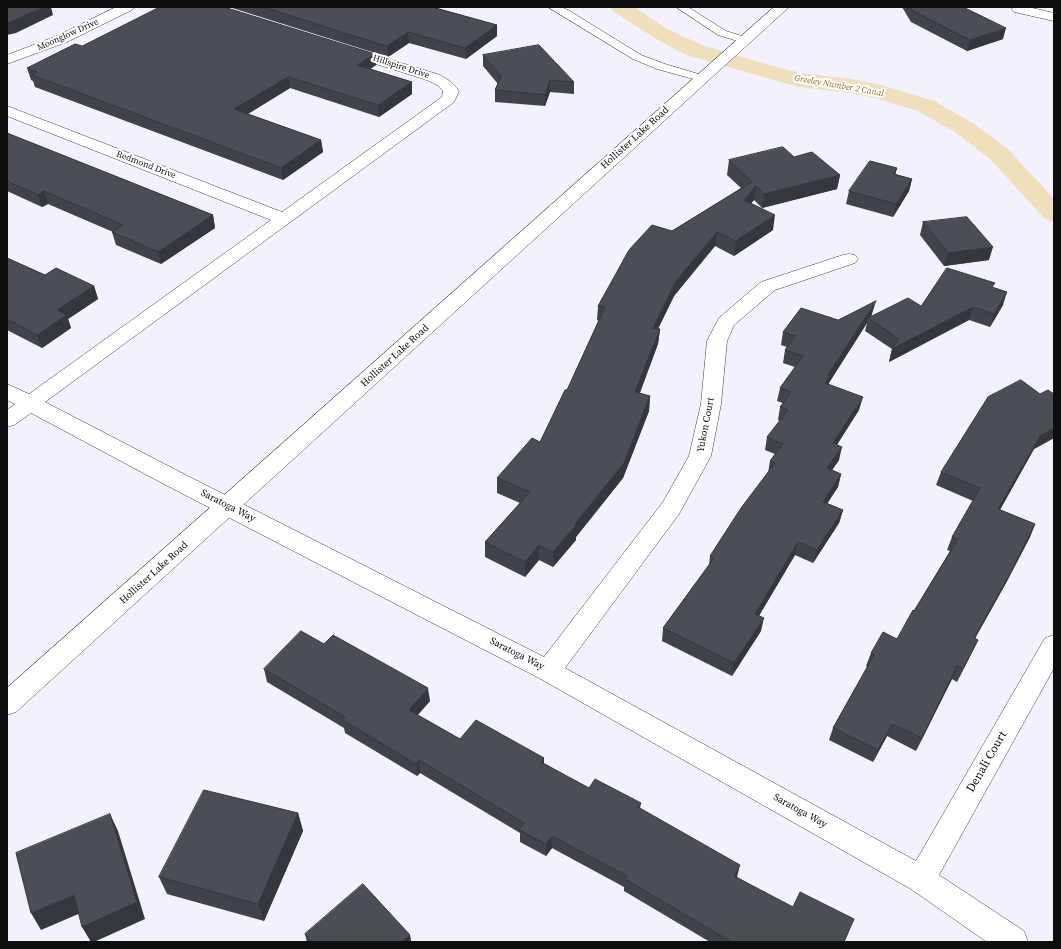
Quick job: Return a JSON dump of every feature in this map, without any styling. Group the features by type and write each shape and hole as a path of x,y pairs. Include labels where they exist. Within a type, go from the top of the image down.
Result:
{"street":[{"name":"Moonglow Drive","path":"7,60 62,39 127,7"},
{"name":"Hollister Lake Road","path":"7,704 782,7"},
{"path":"1019,9 1054,17"},
{"name":"Hillspire Drive","path":"284,219 443,105 449,99 451,91 444,83 432,77 336,46"},
{"name":"Redmond Drive","path":"7,111 284,219"},
{"path":"7,420 284,219"},
{"name":"Yukon Court","path":"548,671 672,508 700,456 711,404 717,341 726,322 768,286 849,259"},
{"name":"Saratoga Way","path":"7,391 548,671 921,879 1013,942"},
{"name":"Denali Court","path":"921,879 1054,645"}],"lane":[{"path":"553,7 579,20 637,57 659,66 705,75"},
{"path":"681,7 716,30 741,43"}],"building":[{"path":"7,7 44,7 7,23"},
{"path":"160,7 224,7 375,54 357,65 412,82 378,105 288,77 234,109 321,140 281,168 32,75 37,72 27,68 75,44 82,46"},
{"path":"263,7 432,7 497,25 465,48 408,32 387,46"},
{"path":"911,7 963,7 1006,28 970,40 913,11"},
{"path":"539,45 574,82 550,80 545,95 495,90 501,76 483,55"},
{"path":"7,133 213,215 158,252 112,232 123,225 44,191 38,195 7,181"},
{"path":"783,147 794,157 812,152 840,175 764,194 756,186 744,200 775,215 736,241 717,232 676,281 653,328 660,329 635,392 650,396 624,463 575,524 577,524 553,552 539,545 525,562 485,542 530,492 497,478 532,438 540,442 565,390 567,390 605,307 598,306 629,250 652,225 672,231 752,182 729,160"},
{"path":"870,161 897,168 893,174 912,179 896,204 849,191"},
{"path":"967,217 993,247 948,253 923,222"},
{"path":"7,258 45,275 56,268 94,286 57,310 67,315 37,335 7,319"},
{"path":"947,268 995,283 992,287 1007,292 994,314 973,307 892,349 899,339 868,318 908,298 921,306"},
{"path":"876,301 828,375 830,376 825,383 863,397 833,443 842,447 827,468 841,474 823,502 843,510 817,550 798,542 755,614 764,618 734,663 663,628 714,558 710,556 741,508 775,463 770,461 783,444 767,437 788,410 780,407 791,392 780,388 803,356 785,350 795,336 783,332 801,308 838,320"},
{"path":"1021,380 1040,394 1048,390 1054,394 1054,428 1040,436 998,509 1035,524 1012,570 974,638 978,640 963,669 957,666 922,738 892,724 878,750 833,728 874,655 871,653 883,632 897,639 913,610 914,611 958,539 952,537 980,488 941,472 988,397"},
{"path":"301,631 324,644 333,635 428,688 409,710 460,739 476,720 544,758 541,762 589,788 595,779 641,803 638,807 740,865 734,876 793,907 800,892 854,919 844,942 730,942 625,879 627,876 552,836 546,844 519,830 524,823 419,760 416,764 343,720 345,717 264,669"},
{"path":"204,790 298,813 258,904 159,877"},
{"path":"110,814 137,902 82,927 74,895 31,913 16,853"},
{"path":"363,884 410,935 402,942 311,942 305,934"}],"waterway":[{"name":"Greeley Number 2 Canal","path":"620,7 660,33 694,50 799,80 852,86 881,92 926,106 963,127 999,154 1054,214"}]}
